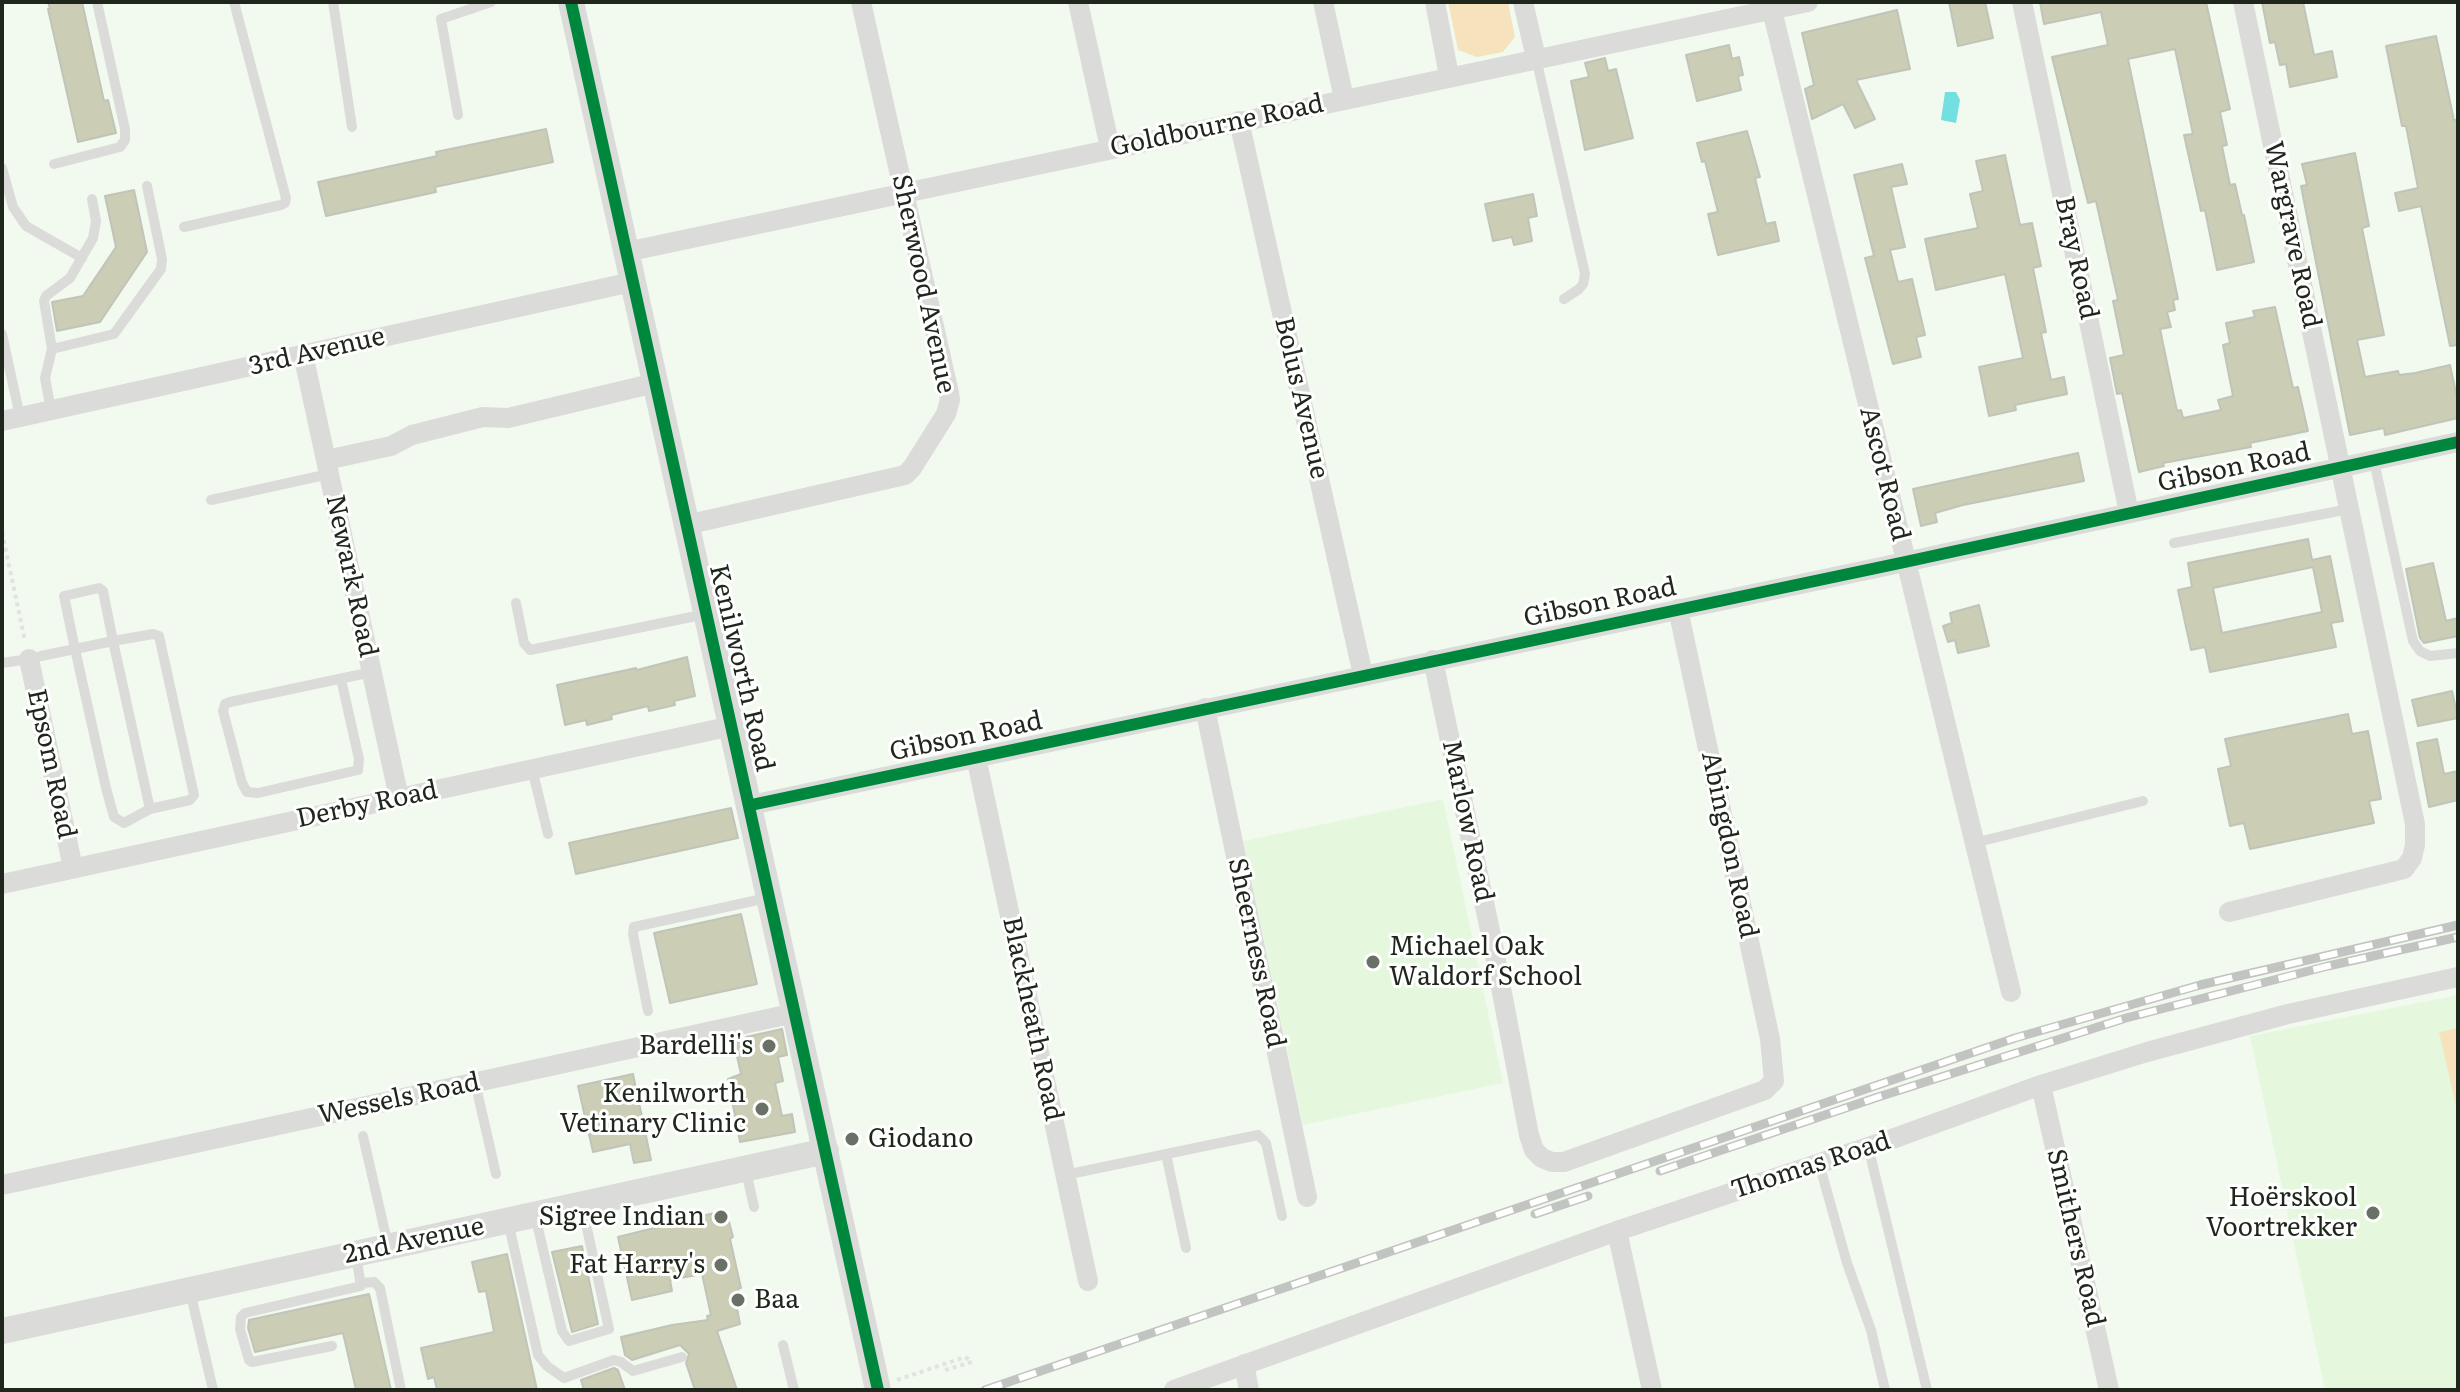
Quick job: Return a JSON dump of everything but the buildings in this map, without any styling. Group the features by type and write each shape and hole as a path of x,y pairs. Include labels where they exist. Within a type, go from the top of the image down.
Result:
{"street":[{"name":"Kenilworth Road","path":"571,2 826,1151 884,1386"},
{"name":"Sherwood Avenue","path":"686,525 899,477 912,468 946,414 950,400 861,2"},
{"path":"1078,2 1110,148"},
{"path":"1323,2 1344,99"},
{"path":"1435,2 1449,76"},
{"path":"1523,2 1536,58"},
{"name":"Goldbourne Road","path":"626,252 1771,6 1808,2"},
{"name":"Bray Road","path":"2022,2 2129,513"},
{"name":"Wargrave Road","path":"2229,912 2404,869 2412,858 2415,845 2415,824 2243,2"},
{"name":"Ascot Road","path":"1771,6 2011,992"},
{"name":"Bolus Avenue","path":"1239,121 1363,675"},
{"name":"3rd Avenue","path":"11,419 632,282"},
{"name":"Newark Road","path":"303,354 399,798"},
{"path":"328,467 391,446 412,435 483,417 508,418 655,383"},
{"name":"Gibson Road","path":"751,805 2458,442"},
{"name":"Abingdon Road","path":"1678,609 1770,1039 1774,1081"},
{"name":"Epsom Road","path":"29,659 73,868"},
{"name":"Marlow Road","path":"1433,660 1534,1150 1552,1162 1564,1162 1765,1090 1774,1081"},
{"name":"Sheerness Road","path":"1205,708 1307,1197"},
{"name":"Derby Road","path":"2,884 732,726"},
{"name":"Blackheath Road","path":"976,757 1088,1281"},
{"name":"Thomas Road","path":"1175,1390 1617,1231 2041,1085 2147,1052 2288,1014 2458,977"},
{"name":"Wessels Road","path":"2,1185 795,1013"},
{"name":"Smithers Road","path":"2041,1085 2109,1390"},
{"name":"2nd Avenue","path":"2,1331 826,1151"},
{"path":"1617,1231 1652,1390"},
{"path":"1244,1364 1249,1390"}],"lane":[{"path":"54,164 120,147 125,140 97,2"},
{"path":"184,227 281,205 286,198 234,2"},
{"path":"333,2 352,127"},
{"path":"458,115 441,19 491,2"},
{"path":"1536,58 1585,274 1579,289 1564,299"},
{"path":"2,168 13,207 26,226 82,258"},
{"path":"52,349 114,334 161,269 162,259 147,186"},
{"path":"51,410 45,378 52,349 44,301 52,291 66,283 95,232 92,199"},
{"path":"2,334 11,419"},
{"path":"2374,461 2413,641 2420,651 2430,656 2458,653"},
{"path":"211,500 328,467"},
{"path":"2174,543 2349,509"},
{"path":"2,663 29,659 75,649 113,641 153,634 159,636 194,789 193,799 150,809 124,823 114,817 75,649 64,598 69,593 101,588 113,641 150,809"},
{"path":"516,603 524,643 530,650 706,614"},
{"path":"341,679 359,759 358,770 258,793 247,792 223,711 225,704 372,672"},
{"path":"532,769 548,834"},
{"path":"1974,843 2143,801"},
{"path":"648,1011 634,927 769,898"},
{"path":"475,1082 496,1174"},
{"path":"1065,1175 1258,1135 1266,1143 1282,1216"},
{"path":"363,1136 389,1246"},
{"path":"1868,1146 1927,1390"},
{"path":"1166,1154 1186,1248"},
{"path":"1819,1163 1847,1263 1871,1330 1885,1390"},
{"path":"745,1169 754,1207"},
{"path":"535,1215 562,1331 569,1341 609,1329 581,1205"},
{"path":"508,1221 538,1355 564,1384 570,1374 614,1360 633,1371 682,1357"},
{"path":"356,1254 362,1283"},
{"path":"332,1346 252,1362 240,1329 241,1317 245,1313 374,1282 380,1288 401,1390"},
{"path":"190,1290 213,1390"},
{"path":"783,1345 794,1390"}],"path":[{"path":"2,532 29,659"},
{"path":"884,1386 930,1367 965,1357 971,1359 972,1362 945,1370"}],"shaded area":[{"path":"1448,2 1508,2 1515,37 1503,52 1477,57 1458,50"},
{"name":"Michael Oak Waldorf School","path":"1443,799 1503,1083 1303,1125 1243,841"},
{"name":"Hoërskool Voortrekker","path":"2458,995 2458,1390 2325,1390 2250,1036"},
{"path":"2458,1028 2458,1115 2439,1032"}],"water":[{"path":"1945,92 1956,92 1960,100 1956,123 1941,120"}],"railway":[{"path":"985,1390 2015,1038 2200,985 2458,925"},
{"path":"1660,1171 2126,1018 2328,966 2458,937"},
{"path":"1535,1214 1588,1196"}],"cycle path":[{"path":"571,2 878,1390"},
{"path":"751,805 2458,442"}],"place":[{"name":"Michael Oak Waldorf School","path":"1373,962"},
{"name":"Bardelli's","path":"769,1046"},
{"name":"Kenilworth Vetinary Clinic","path":"762,1109"},
{"name":"Giodano","path":"852,1139"},
{"name":"Hoërskool Voortrekker","path":"2373,1213"},
{"name":"Sigree Indian","path":"721,1217"},
{"name":"Fat Harry's","path":"721,1265"},
{"name":"Baa","path":"738,1300"}]}
